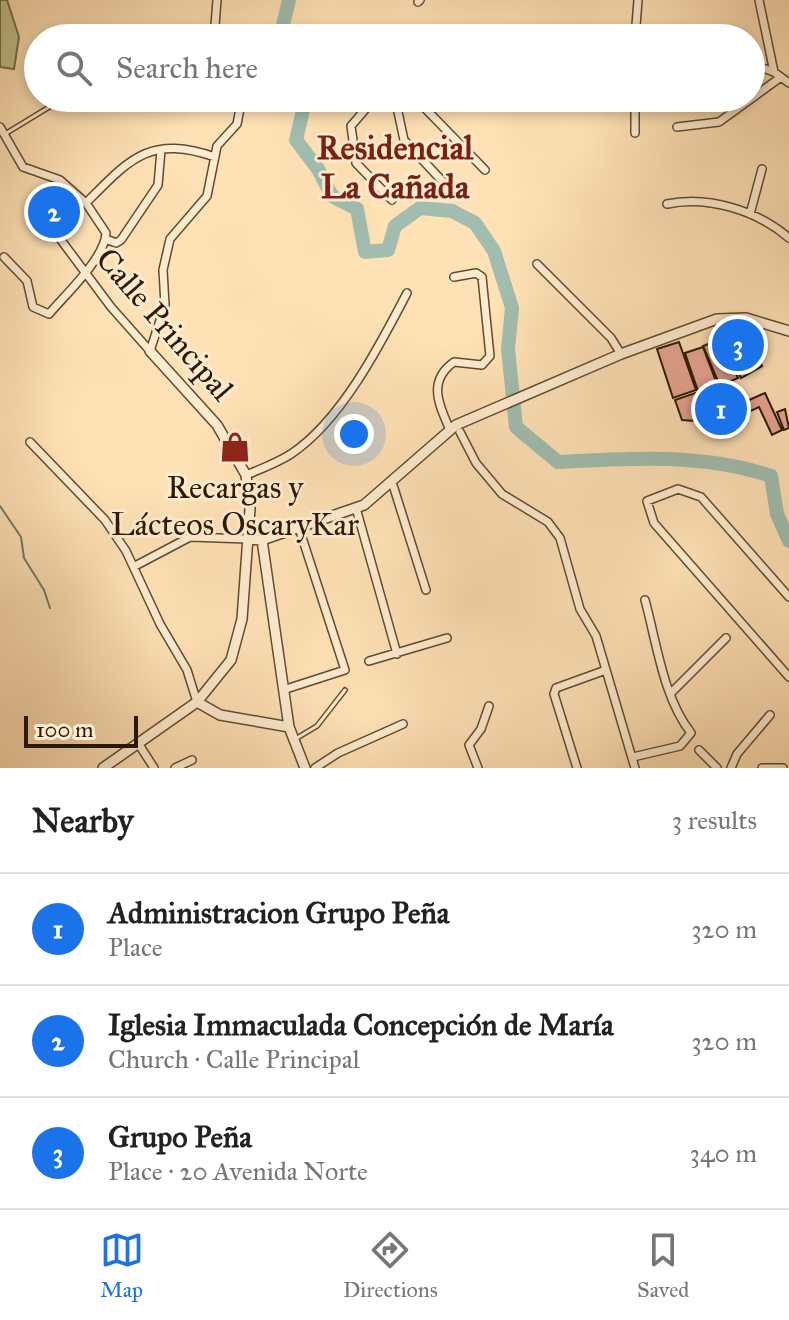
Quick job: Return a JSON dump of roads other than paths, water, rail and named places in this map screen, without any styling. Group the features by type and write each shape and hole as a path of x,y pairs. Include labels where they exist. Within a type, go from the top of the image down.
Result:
{"street":[{"path":"215,24 217,0"},
{"path":"636,24 638,0"},
{"path":"759,0 778,75"},
{"path":"765,70 789,83"},
{"path":"765,85 778,75"},
{"path":"150,351 165,305 163,270 170,239 207,196 220,141 237,124 239,112"},
{"path":"362,112 353,121 350,131 356,163 392,200"},
{"path":"398,112 404,140 444,183"},
{"path":"429,112 485,170"},
{"path":"635,112 635,133"},
{"path":"677,127 719,122 732,112"},
{"path":"2,131 23,167 57,178 86,203 104,230 106,239 85,273 49,314 33,307 27,281 4,257"},
{"path":"86,203 136,155 161,150 195,150 215,157"},
{"path":"106,239 116,243 121,240 158,185 161,150"},
{"path":"750,214 762,169"},
{"path":"667,204 701,202 750,214 789,238"},
{"name":"Calle Principal","path":"58,236 150,351 217,425 246,475 250,497 238,643 231,660 197,702 138,743 116,764 103,768"},
{"path":"537,264 611,338 621,354"},
{"path":"454,277 476,273 482,277 490,356 482,365 454,362 441,375 437,396 476,463 502,494 548,522 560,538 580,609 596,636 635,768"},
{"path":"246,475 292,454 327,419 376,350 407,293"},
{"path":"135,566 190,537 262,540 356,508 372,500 455,429 503,403 621,354 717,319 746,318 789,331"},
{"path":"30,442 105,520 135,566 160,624 187,670 197,702 220,715 246,723 289,727"},
{"path":"392,482 426,590"},
{"path":"789,597 701,497 678,489 647,501 654,523 789,677"},
{"path":"356,508 397,654"},
{"path":"286,689 345,670 299,528"},
{"path":"262,540 286,689 289,727 305,768"},
{"path":"633,757 687,742 691,733 679,717 670,694 645,600"},
{"path":"369,661 447,638"},
{"path":"670,694 726,638"},
{"path":"577,768 554,694 556,688 606,670"},
{"path":"478,768 469,745 481,729 489,706"},
{"path":"731,768 737,754 770,715"},
{"path":"315,768 338,753 403,724"},
{"path":"138,743 154,768"},
{"path":"699,750 717,768"},
{"path":"175,768 192,760"},
{"path":"762,768 786,767"}],"lane":[{"path":"2,131 38,112"},
{"path":"293,740 317,726 345,690"}],"waterway":[{"path":"283,24 289,0"},
{"path":"303,112 296,140 318,169 332,196 357,209 365,252 388,250 395,226 420,208 452,211 475,223 494,251 512,308 508,349 516,427 558,462 692,460 771,476 777,514 789,541"},
{"path":"0,506 21,537 24,558 44,590 50,608"}],"place":[{"name":"Iglesia Immaculada Concepción de María","path":"54,212"},
{"name":"Grupo Peña","path":"738,345"},
{"name":"Administracion Grupo Peña","path":"721,409"},
{"name":"Recargas y Lácteos OscaryKar","path":"235,447"}],"district":[{"name":"Residencial La Cañada","path":"395,166"}]}
